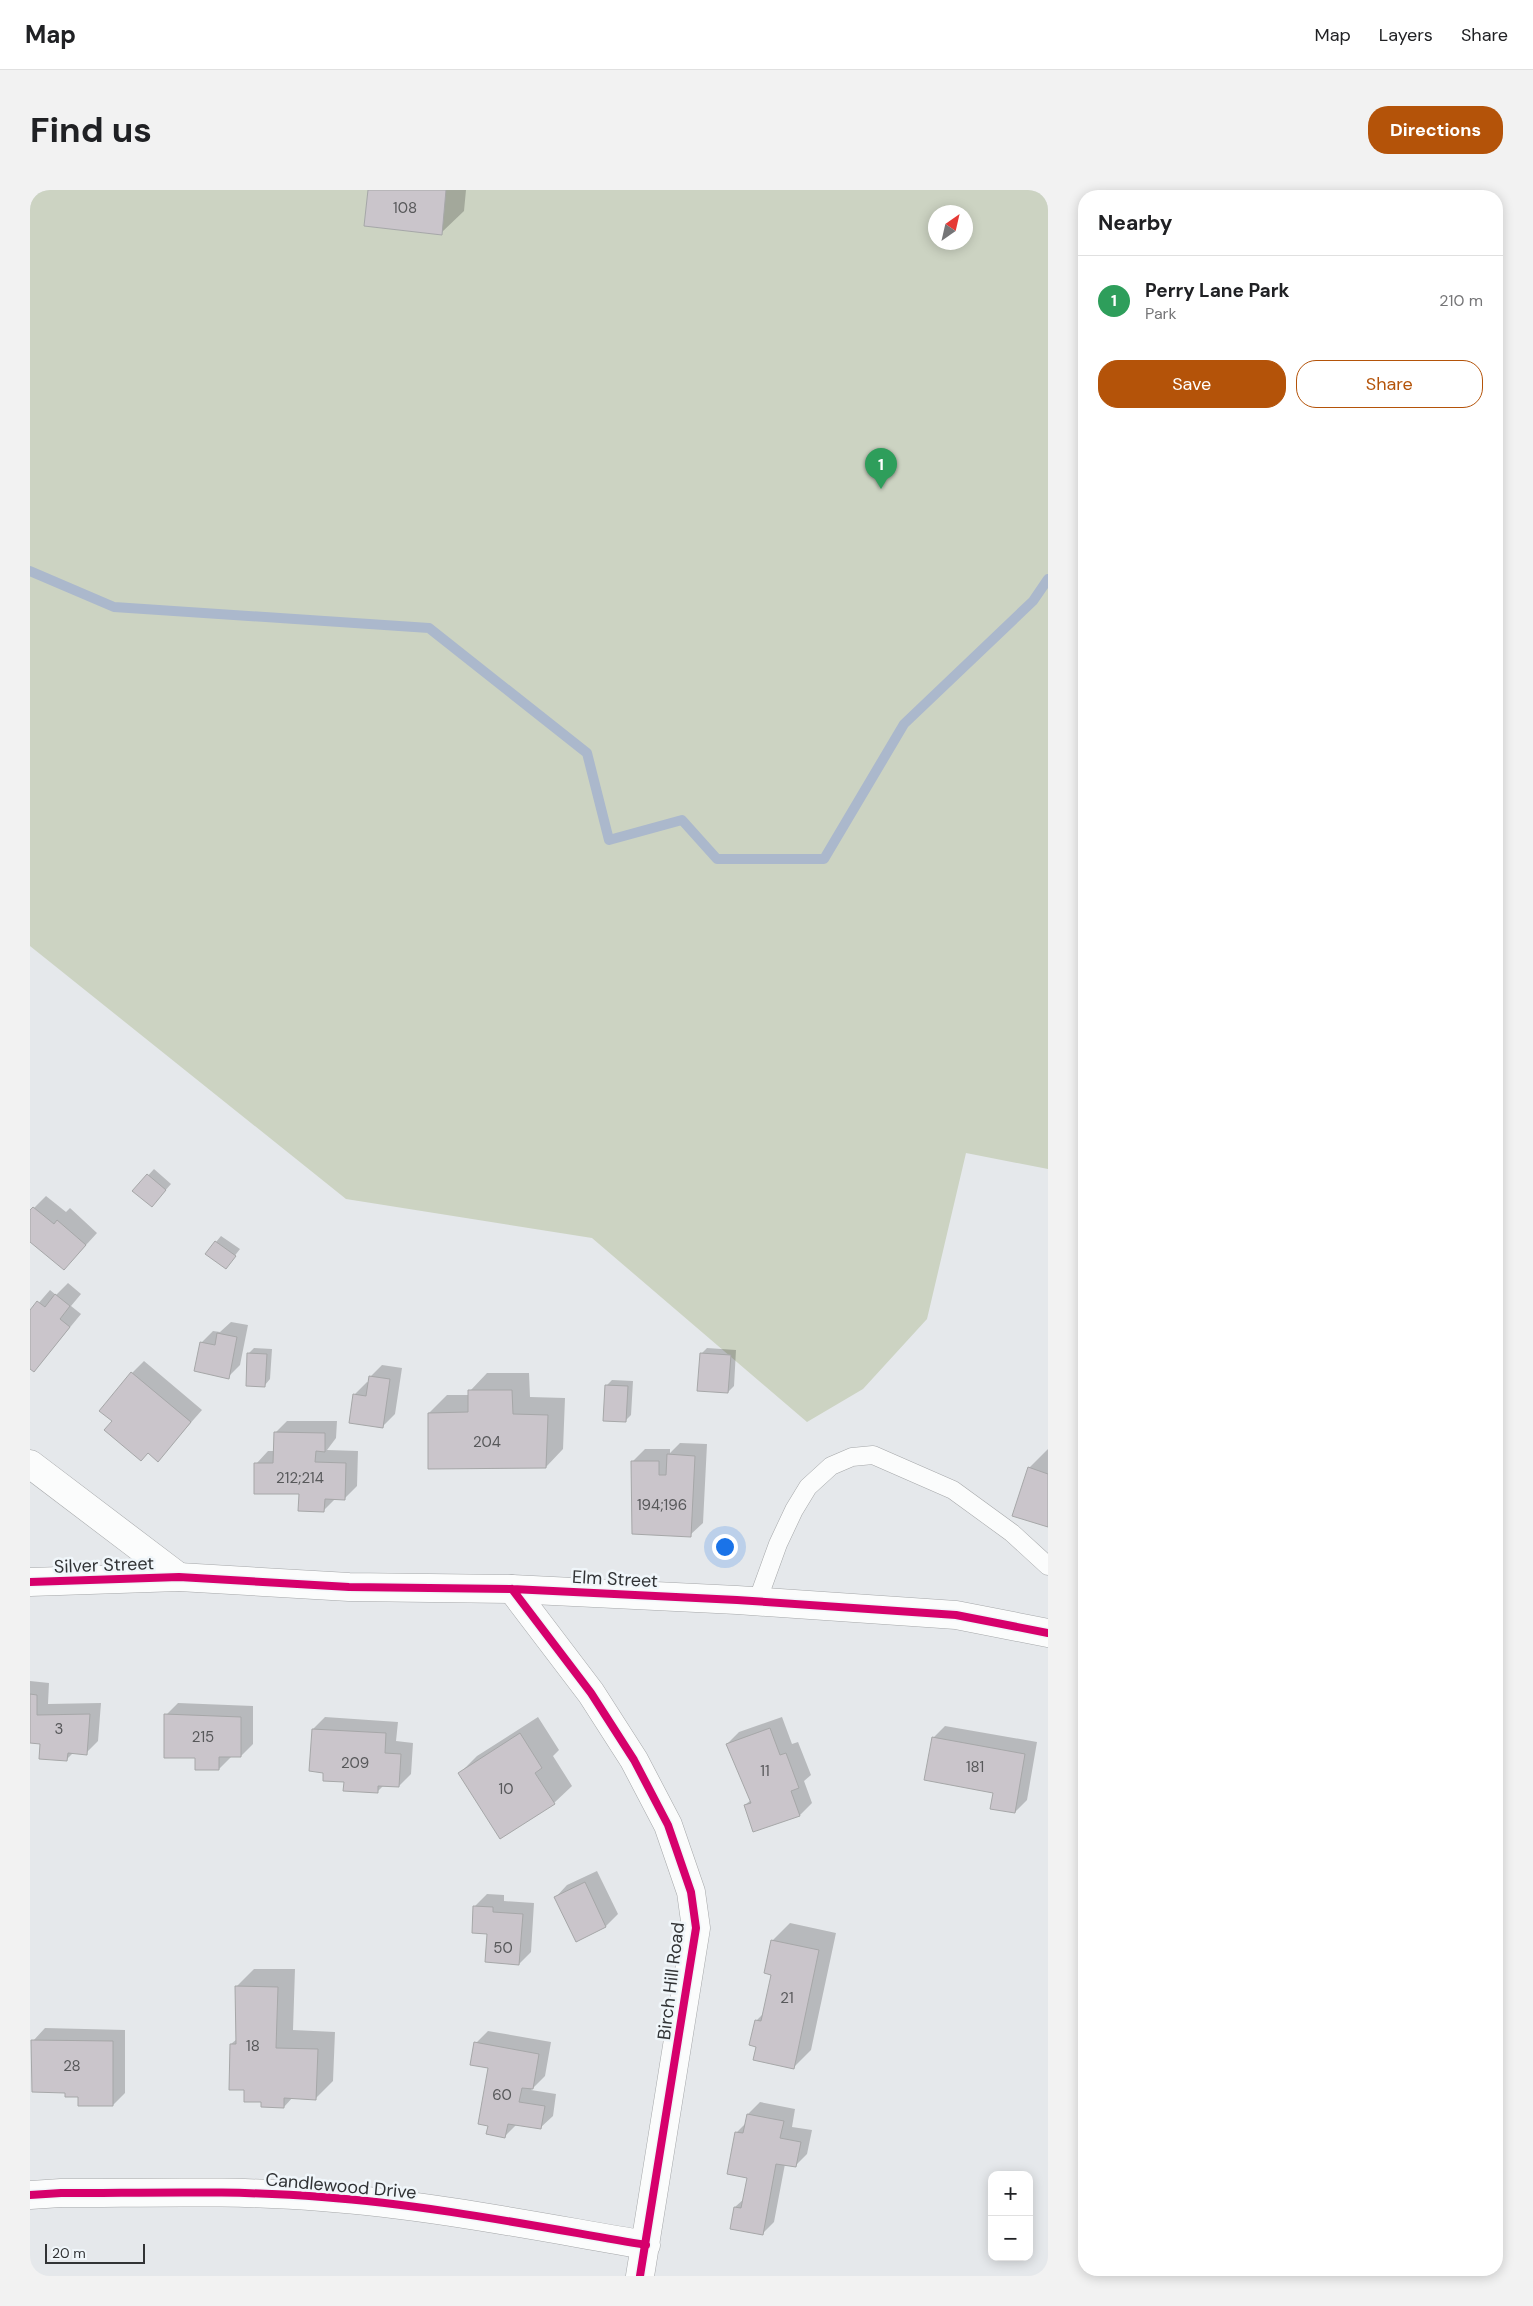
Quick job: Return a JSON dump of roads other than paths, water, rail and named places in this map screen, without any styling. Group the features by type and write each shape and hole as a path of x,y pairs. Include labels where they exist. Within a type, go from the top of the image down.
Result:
{"street":[{"path":"30,1464 179,1577"},
{"name":"Silver Street","path":"30,1582 179,1577"},
{"name":"Elm Street","path":"179,1577 349,1587 512,1589 757,1602 956,1615 1048,1633"},
{"name":"Birch Hill Road","path":"512,1589 591,1693 634,1760 668,1826 691,1892 696,1928 640,2276"},
{"name":"Candlewood Drive","path":"30,2195 61,2193 262,2193 322,2197 442,2211 646,2245"}],"lane":[{"path":"757,1602 778,1544 798,1502 808,1487 831,1466 852,1457 873,1455 953,1490 1012,1533 1048,1566"}],"waterway":[{"path":"30,571 114,607 429,628 587,753 609,840 682,820 717,859 824,859 904,724 1033,601 1048,579"}],"place":[{"name":"Perry Lane Park","path":"881,489"}]}
